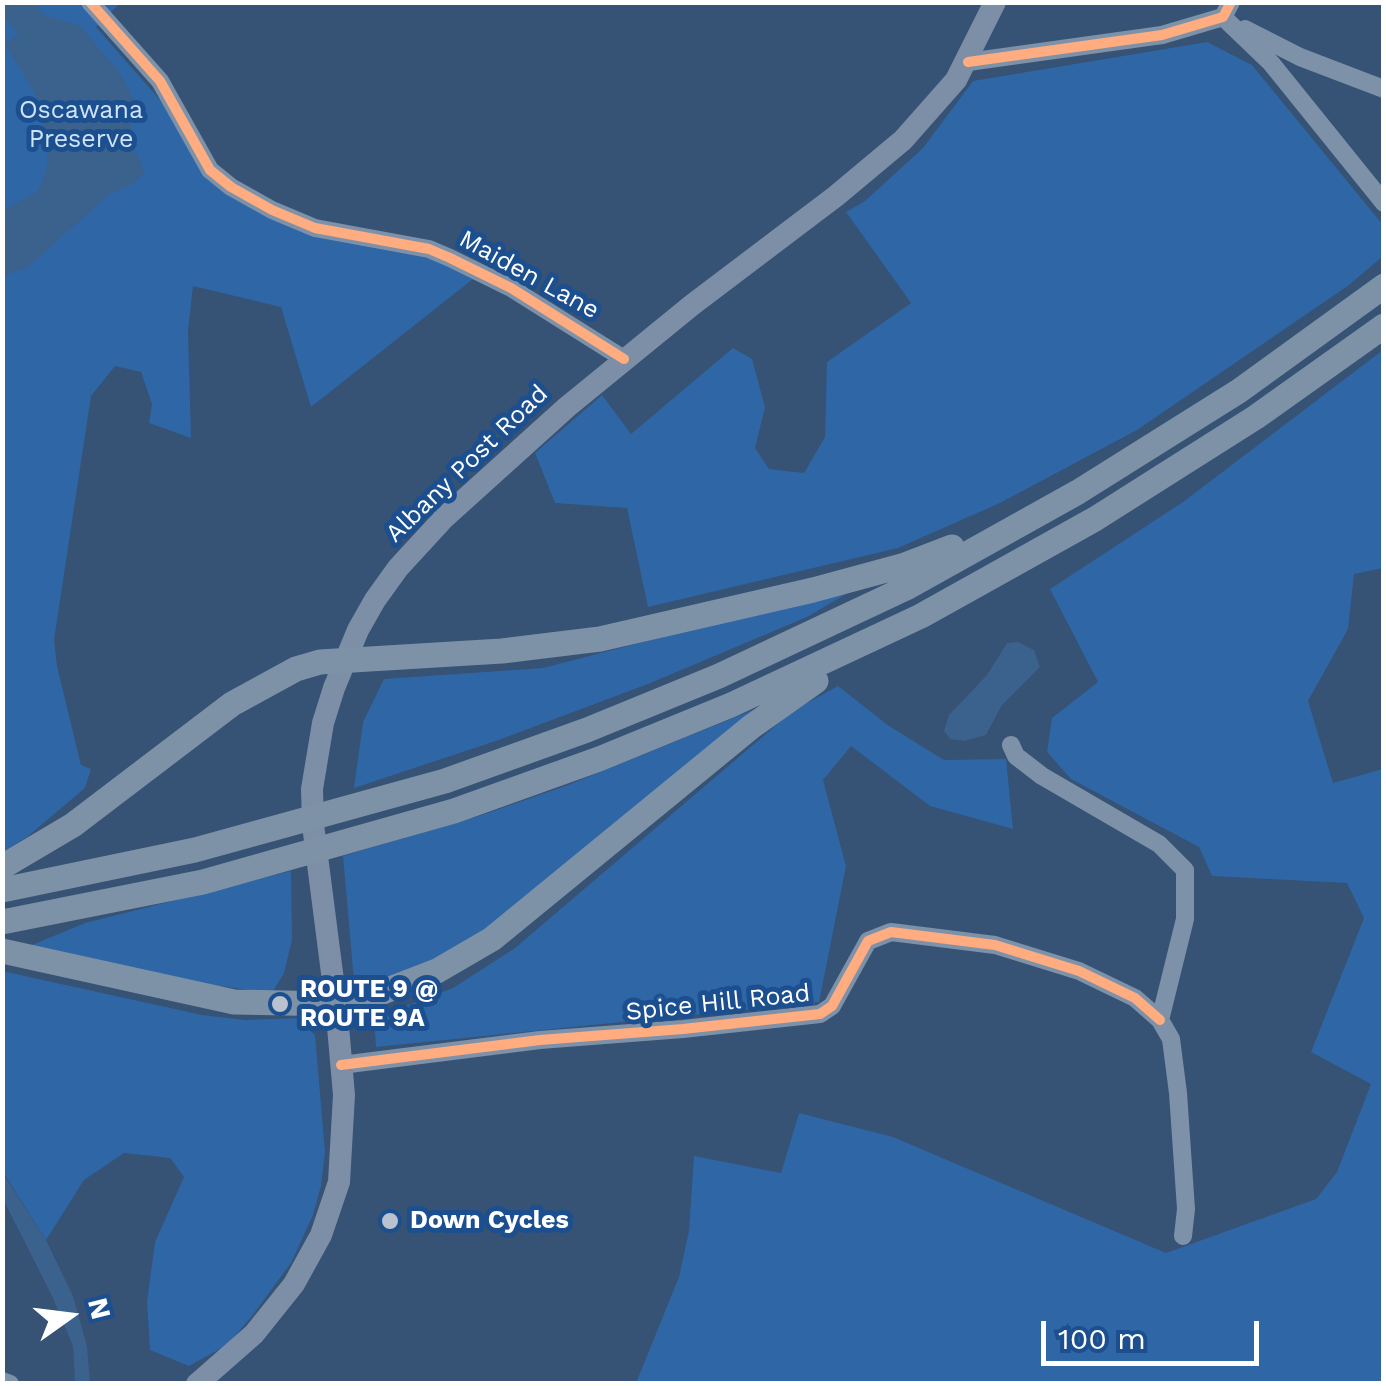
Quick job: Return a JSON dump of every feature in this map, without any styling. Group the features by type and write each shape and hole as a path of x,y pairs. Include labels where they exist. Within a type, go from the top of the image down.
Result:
{"highway":[{"path":"2,890 196,850 445,780 569,736 778,650 968,556 1132,460 1239,391 1384,286"},
{"path":"2,951 212,999 256,1004 336,1004 367,998 424,976 492,940 783,702 1203,452 1384,326"},
{"path":"2,868 73,825 253,690 296,669 320,662 586,641 658,628 796,594 933,556 1132,460"},
{"path":"2,922 186,886 374,834 506,792 685,725 842,654 984,582"}],"main road":[{"name":"Albany Post Road","path":"197,1384 221,1366 274,1312 321,1235 339,1182 344,1130 341,1065 312,825 312,789 322,724 344,662 375,600 417,546 473,491 624,359 866,172 923,118 968,62 995,2"}],"street":[{"name":"Maiden Lane","path":"90,2 160,81 210,170 230,188 315,228 362,234 440,253 511,288 624,359"},
{"path":"968,62 1130,42 1227,10"},
{"path":"1227,10 1300,58 1384,89"},
{"path":"1227,10 1384,203"},
{"path":"1011,745 1016,756 1042,776 1158,844 1182,864 1187,888 1185,919 1160,1020 1171,1038 1178,1093 1186,1209 1183,1236"},
{"name":"Spice Hill Road","path":"341,1065 540,1040 820,1014 832,1006 868,941 891,932 995,945 1079,970 1135,998 1160,1020"},
{"path":"2,1382 10,1384"}],"green space":[{"path":"3,3 120,3 96,27 254,207 421,253 473,279 311,407 281,307 193,286 188,330 191,438 149,423 152,404 141,372 115,366 91,396 54,640 81,765 91,769 85,788 3,852"},
{"path":"1207,42 1252,65 1383,225 1383,256 1349,285 1137,430 1000,503 898,548 648,607 627,508 555,503 535,453 602,395 631,434 733,348 752,359 765,407 755,448 769,469 804,473 825,437 827,362 911,303 846,212 865,201 923,148 973,81"},
{"path":"1383,350 1383,568 1354,574 1348,629 1308,701 1333,783 1383,769 1383,1383 636,1383 679,1277 689,1231 694,1156 781,1173 799,1113 893,1137 1166,1253 1316,1199 1337,1172 1371,1084 1311,1052 1364,918 1347,883 1212,876 1199,847 1071,779 1047,752 1052,718 1098,682 1050,589 1183,502"},
{"path":"851,591 807,617 648,684 496,741 354,788 363,722 384,679 543,668"},
{"path":"838,686 889,726 944,760 1006,759 1013,829 930,806 851,746 823,780 846,866 819,1002 376,1047 374,1018 453,988 515,948 794,710"},
{"path":"758,708 467,947 370,986 354,981 343,856 568,785"},
{"path":"291,871 292,940 284,973 272,993 213,985 32,945 85,923"},
{"path":"2,971 202,1015 245,1020 297,1018 315,1035 325,1152 313,1215 291,1263 252,1316 227,1345 189,1366 150,1350 147,1302 155,1242 184,1177 170,1158 124,1153 84,1180 46,1240 3,1172"}],"shaded area":[{"name":"Oscawana Preserve","path":"2,3 35,3 43,15 79,25 118,70 133,98 130,139 145,173 107,196 28,267 6,275 3,211 38,191 47,169 47,140 36,95 5,44 18,34 3,15"},
{"path":"1018,642 1034,650 1040,667 1002,705 986,735 964,741 950,739 944,731 949,715 987,675 1007,643"},
{"path":"2,1172 46,1240 73,1296 87,1346 90,1383 75,1383 73,1346 3,1199"}],"cycle path":[{"path":"90,2 160,81 210,170 231,187 315,228 429,249 450,258 511,288 624,359"},
{"path":"968,62 1162,35 1223,17 1231,2"},
{"path":"341,1065 540,1040 820,1014 832,1006 868,941 891,932 995,945 1079,971 1135,998 1160,1020"}],"place":[{"name":"ROUTE 9 @ ROUTE 9A","path":"280,1004"},
{"name":"Down Cycles","path":"390,1221"}]}
